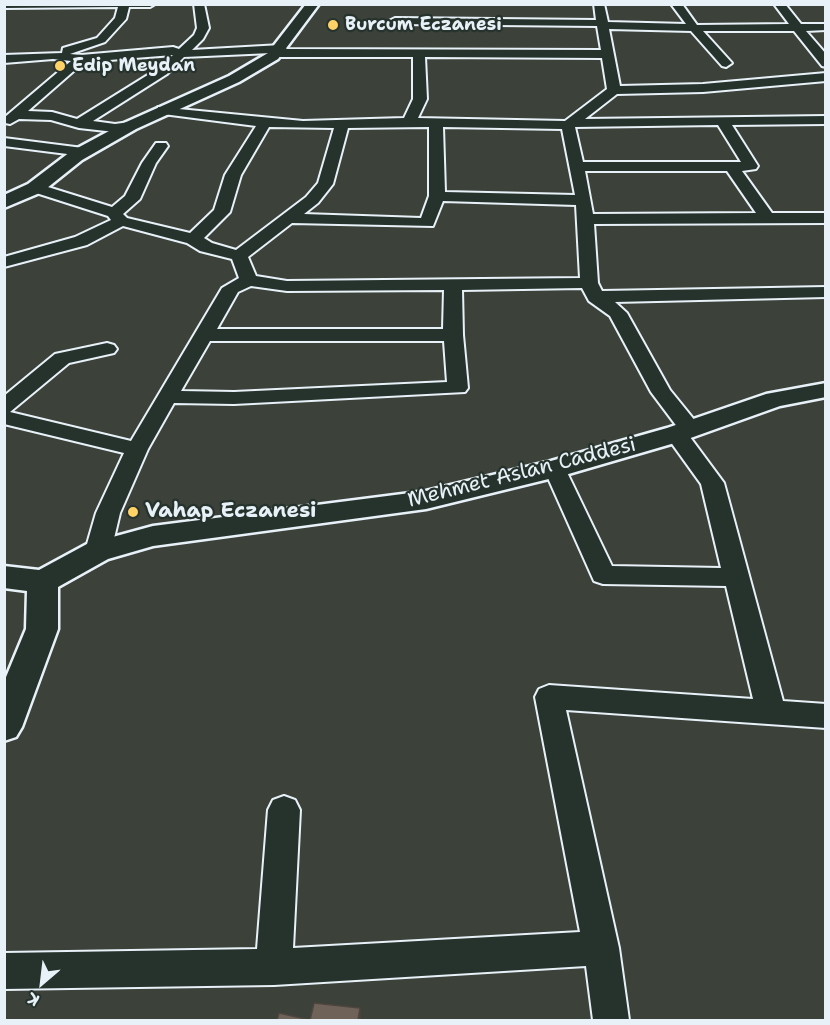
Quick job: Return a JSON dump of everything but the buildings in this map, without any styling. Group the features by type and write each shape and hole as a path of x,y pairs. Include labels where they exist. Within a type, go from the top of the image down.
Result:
{"street":[{"path":"53,56 101,40 120,19 124,4"},
{"path":"4,5 150,4"},
{"path":"79,124 163,71 199,37 203,28 199,4"},
{"path":"4,202 34,188 83,152 130,126 234,79 279,51 313,4"},
{"path":"599,4 614,90"},
{"path":"676,4 726,63"},
{"path":"779,4 825,63"},
{"path":"395,21 602,24 694,28 825,27"},
{"path":"4,59 53,56 81,59 173,51 180,54 279,51 606,54"},
{"path":"409,122 420,99 419,54"},
{"path":"10,120 81,59"},
{"path":"569,124 614,90 703,88 825,77"},
{"path":"163,110 264,123 569,124 825,120"},
{"path":"10,120 52,116 79,124 115,128 130,126"},
{"path":"577,167 751,166 722,121"},
{"path":"193,239 222,212 233,175 250,150 264,123"},
{"path":"289,218 427,224 437,196 436,123"},
{"path":"240,256 312,200 325,184 342,124"},
{"path":"569,124 584,200 592,290 618,313 712,483 771,712"},
{"path":"4,142 83,152"},
{"path":"4,262 81,240 117,217 132,199 149,163 161,146"},
{"path":"731,166 768,219"},
{"path":"34,188 117,217 193,239 206,247 240,256"},
{"path":"437,196 584,200"},
{"path":"585,219 825,218"},
{"path":"240,256 249,280"},
{"path":"98,551 108,513 137,449 231,288 249,280 287,286 453,283 592,290 825,292"},
{"path":"169,397 234,398 458,388 453,335 453,283"},
{"path":"204,335 453,335"},
{"path":"4,407 62,358 107,349"},
{"name":"Mehmet Aslan Caddesi","path":"44,582 98,551 164,534 426,500 555,469 683,430 774,399 825,390"},
{"path":"4,417 137,449"},
{"path":"555,469 603,575 736,577"},
{"path":"4,577 44,582 42,629 4,727"},
{"path":"611,1020 601,948 549,697 825,716"},
{"path":"274,967 284,810"},
{"path":"4,971 274,967 601,948"}],"place":[{"name":"Burcum Eczanesi","path":"333,25"},
{"name":"Edip Meydan","path":"60,66"},
{"name":"Vahap Eczanesi","path":"133,512"}]}
